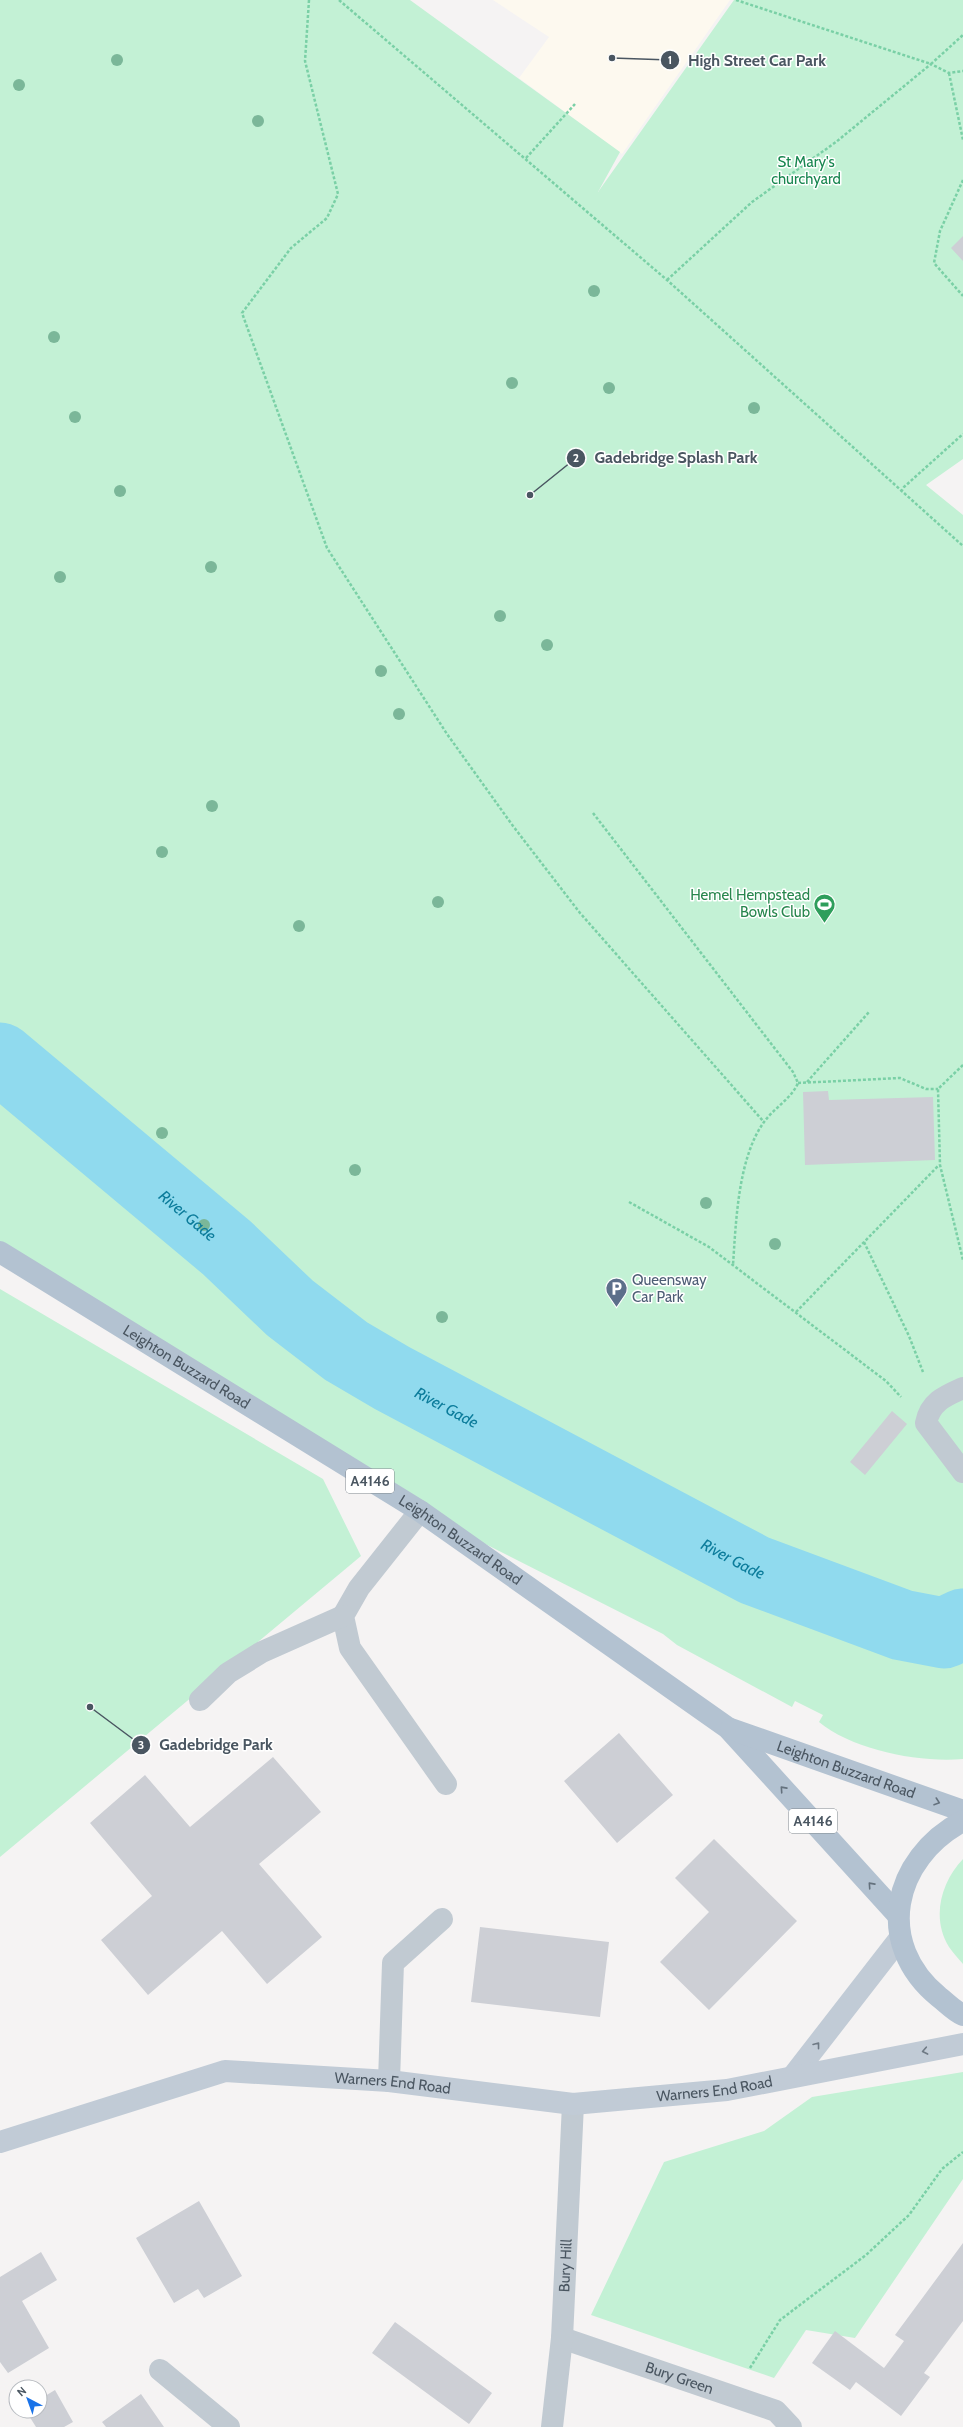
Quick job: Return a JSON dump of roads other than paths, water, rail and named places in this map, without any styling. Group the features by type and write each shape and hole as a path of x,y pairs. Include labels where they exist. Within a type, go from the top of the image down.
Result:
{"main road":[{"name":"Leighton Buzzard Road","path":"0,1252 420,1512 728,1728 897,1914"},
{"name":"Leighton Buzzard Road","path":"728,1728 963,1811"},
{"path":"963,1820 948,1830 918,1859 904,1882 897,1914 900,1938 907,1959 928,1988 963,2015"}],"street":[{"path":"963,1388 944,1396 931,1413 963,1472"},
{"path":"200,1700 228,1673 262,1652 343,1616 359,1588 420,1512"},
{"path":"343,1616 350,1648 446,1784"},
{"path":"389,2081 393,1963 442,1919"},
{"name":"Warners End Road","path":"793,2076 900,1938"},
{"name":"Warners End Road","path":"0,2142 225,2071 389,2081 573,2104 727,2090 963,2044"},
{"name":"Bury Hill","path":"552,2427 562,2338 573,2104"},
{"name":"Bury Green","path":"562,2338 776,2411 790,2427"},
{"path":"160,2370 229,2427"}],"waterway":[{"name":"River Gade","path":"0,1058 227,1248 290,1308 346,1351 392,1378 754,1570 902,1625 944,1633 963,1624"}],"place":[{"name":"High Street Car Park","path":"612,58"},
{"name":"Gadebridge Splash Park","path":"530,495"},
{"name":"Hemel Hempstead Bowls Club","path":"825,924"},
{"name":"Queensway Car Park","path":"617,1308"},
{"name":"Gadebridge Park","path":"90,1707"}],"park label":[{"name":"St Mary's churchyard","path":"806,170"}]}
